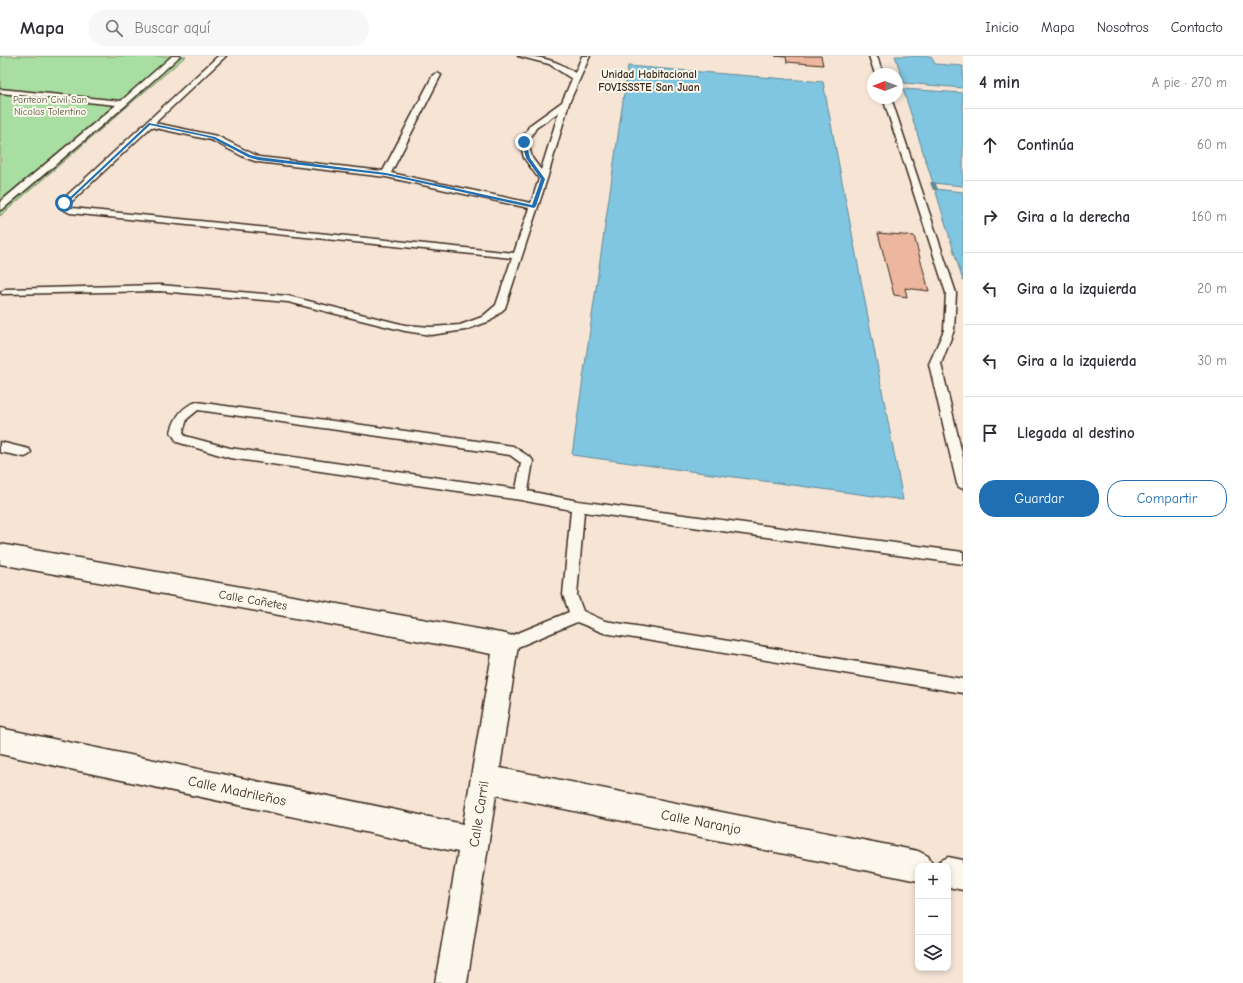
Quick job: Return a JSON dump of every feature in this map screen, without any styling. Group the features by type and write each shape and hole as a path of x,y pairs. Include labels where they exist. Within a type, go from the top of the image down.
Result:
{"street":[{"name":"Calle Cañetes","path":"0,554 506,645"},
{"name":"Calle Carril","path":"451,983 506,645"},
{"name":"Calle Madrileños","path":"0,741 474,842"},
{"name":"Calle Naranjo","path":"484,778 915,865"},
{"path":"951,873 963,875"}],"lane":[{"path":"0,207 176,56"},
{"path":"222,56 64,203 65,207 70,210 518,256"},
{"path":"522,56 540,58 557,63 576,78"},
{"path":"6,292 160,288 288,299 405,328 431,331 461,328 486,319 501,306 543,179 565,103 586,56"},
{"path":"874,56 877,68"},
{"path":"386,174 437,75"},
{"path":"0,91 123,103"},
{"path":"543,179 528,158 524,142 532,126 565,103"},
{"path":"889,104 951,293 949,330 935,364 963,484"},
{"path":"149,124 214,138 258,159 386,174 534,206"},
{"path":"0,195 13,196"},
{"path":"521,495 527,461 513,451 197,406 188,410 180,420 177,432 181,439 230,452 521,495 578,506 963,558"},
{"path":"0,447 25,452"},
{"path":"578,506 570,595 577,615 604,627 963,686"},
{"path":"506,645 577,615"}],"green space":[{"name":"Panteon Civil San Nicolas Tolentino","path":"0,56 186,56 0,216"}],"water":[{"path":"895,56 931,56 935,64 963,66 963,88 904,83 903,68 899,68"},
{"path":"628,66 823,82 903,500 572,455"},
{"path":"903,89 963,93 963,186 933,183"},
{"path":"935,189 963,192 963,281"}],"building":[{"path":"775,56 821,56 823,65 787,62 786,57"},
{"path":"878,233 914,236 929,291 905,288 907,297 894,295"}],"waterway":[{"path":"933,183 935,189"}],"district":[{"name":"Unidad Habitacional FOVISSSTE San Juan","path":"649,80"}],"route":[{"path":"64,203 149,124 214,138 258,159 386,174 534,206 543,179 528,158 524,142"}]}
